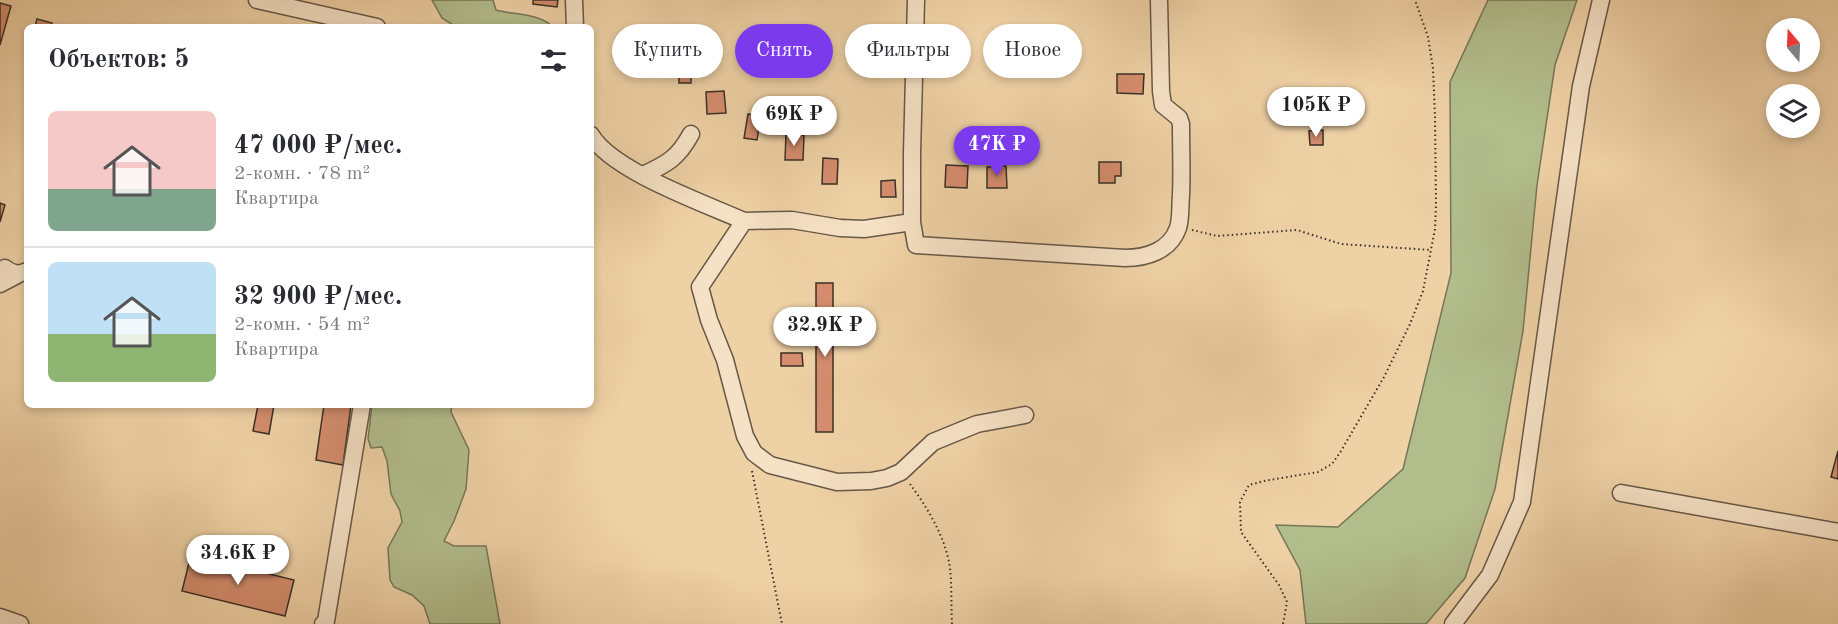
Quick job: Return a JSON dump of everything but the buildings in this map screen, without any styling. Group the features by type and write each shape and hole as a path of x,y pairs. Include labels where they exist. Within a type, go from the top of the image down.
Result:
{"street":[{"path":"257,0 364,24"},
{"path":"574,0 575,24"},
{"path":"916,0 912,153 912,222 916,245 1125,258 1141,258 1158,252 1173,239 1179,227 1182,179 1181,124 1179,118 1163,105 1159,0"},
{"path":"1453,624 1490,575 1522,502 1581,86 1601,0"},
{"path":"643,176 663,166 682,151 691,134"},
{"path":"594,140 615,160 643,176 744,221 792,220 840,228 864,229 912,222"},
{"path":"744,221 700,287 709,320 725,360 745,436 754,453 770,465 837,482 871,481 901,472 933,442 977,424 1024,415"},
{"path":"0,284 17,271"},
{"path":"323,624 326,621 362,408"},
{"path":"1621,493 1838,532"},
{"path":"0,617 20,624"}],"path":[{"path":"1283,624 1287,602 1280,585 1241,532 1240,502 1249,485 1317,472 1332,464 1384,377 1423,291 1436,205 1433,68 1428,37 1415,0"},
{"path":"1179,227 1217,236 1297,230 1341,244 1431,250"},
{"path":"752,470 782,624"},
{"path":"901,472 922,500 940,537 950,566 952,624"}],"green space":[{"path":"432,0 493,0 496,10 534,17 549,24 451,24 442,18"},
{"path":"1488,0 1577,0 1555,65 1537,185 1523,331 1495,489 1465,578 1426,624 1306,624 1300,570 1276,525 1338,527 1403,469 1451,273 1450,82"},
{"path":"372,408 452,408 451,412 469,450 466,489 444,541 454,546 486,546 500,624 430,624 424,606 412,595 394,587 390,580 388,548 402,522 400,511 391,494 387,461 382,447 371,448 368,439"}]}
